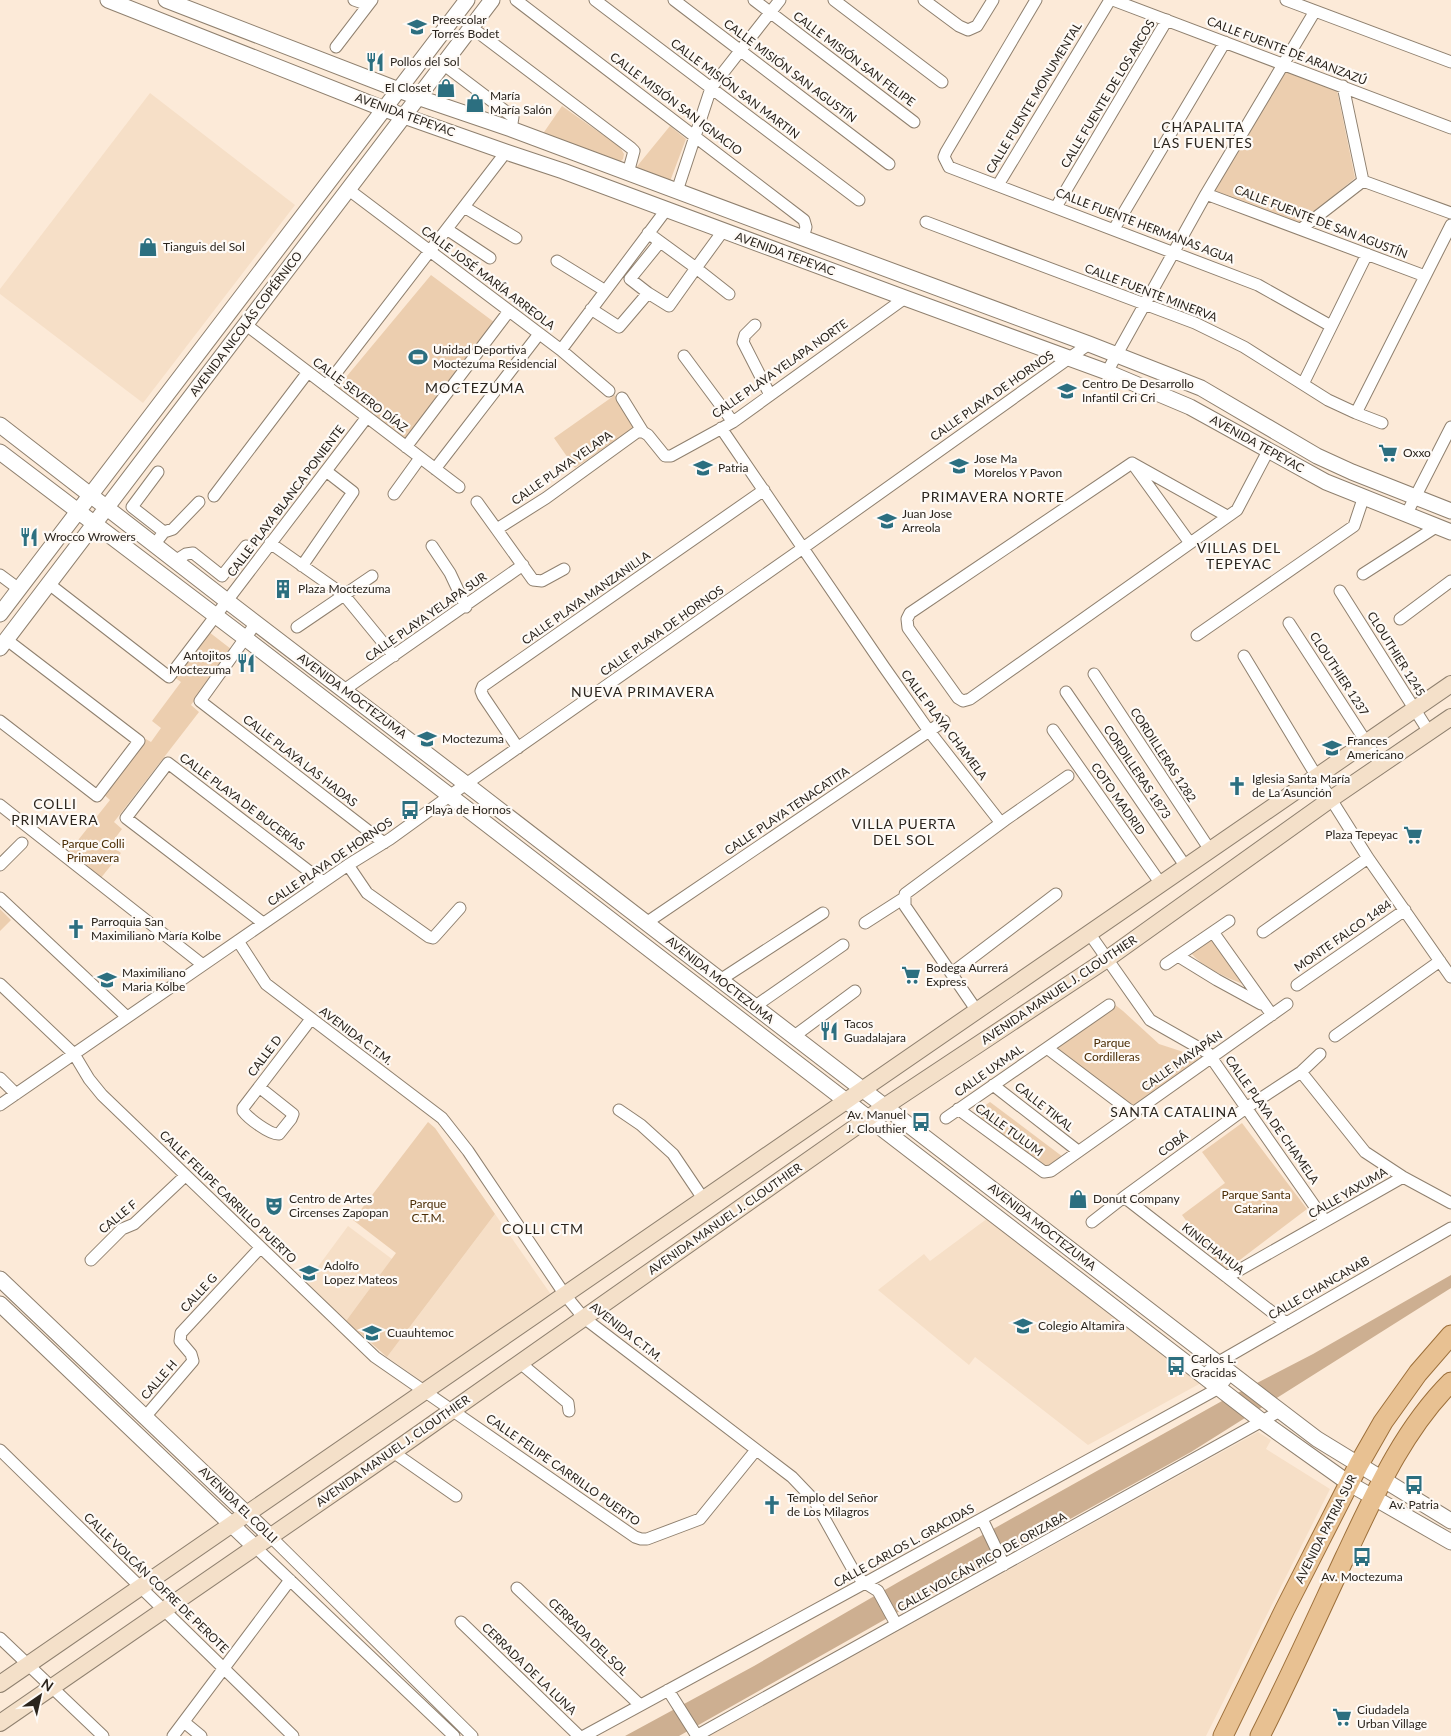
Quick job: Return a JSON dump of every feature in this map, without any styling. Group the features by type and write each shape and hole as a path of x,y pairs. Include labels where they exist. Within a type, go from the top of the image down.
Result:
{"main road":[{"path":"0,1684 1445,688 1451,710"},
{"name":"AVENIDA MANUEL J. CLOUTHIER","path":"0,1723 254,1546 393,1452 868,1118 1107,959 1451,716"},
{"path":"1233,834 1250,857"},
{"name":"AVENIDA PATRIA SUR","path":"1223,1736 1285,1609 1383,1422 1418,1373 1451,1334"},
{"path":"1260,1736 1383,1478 1415,1425 1447,1392"}],"street":[{"name":"AVENIDA TEPEYAC","path":"108,0 384,109 573,174 744,239 1070,357 1190,407 1326,482 1364,499 1451,532"},
{"name":"AVENIDA TEPEYAC","path":"166,0 398,90 510,129 1089,344 1201,388 1317,456 1352,472 1451,511"},
{"path":"336,47 370,3 354,0"},
{"name":"AVENIDA NICOLÁS COPÉRNICO","path":"0,614 467,0"},
{"name":"AVENIDA NICOLÁS COPÉRNICO","path":"3,644 492,0"},
{"name":"CALLE MISIÓN SAN IGNACIO","path":"516,0 804,220 806,226 803,238"},
{"name":"CALLE MISIÓN SAN MARTIN","path":"595,0 859,200"},
{"name":"CALLE MISIÓN SAN AGUSTÍN","path":"674,0 888,164"},
{"name":"CALLE MISIÓN SAN FELIPE","path":"754,0 914,122"},
{"path":"677,191 711,88 780,0"},
{"path":"834,0 942,82"},
{"path":"924,0 959,26 968,30 977,26 993,0"},
{"name":"CALLE FUENTE HERMANAS AGUA","path":"1036,0 946,152 945,162 956,169 1174,251 1258,285 1331,326"},
{"name":"CALLE FUENTE DE ARANZAZÚ","path":"1111,0 1451,128"},
{"name":"CALLE FUENTE MONUMENTAL","path":"998,185 1111,0"},
{"path":"1286,0 1451,62"},
{"path":"1107,372 1206,194 1315,11"},
{"name":"CALLE FUENTE DE LOS ARCOS","path":"1056,207 1168,20"},
{"path":"471,27 631,148 634,151 634,156 628,173"},
{"path":"1114,229 1225,42"},
{"path":"443,64 513,117 510,129"},
{"path":"1342,86 1363,180"},
{"path":"326,386 448,230 506,152"},
{"path":"573,174 584,157"},
{"path":"1363,180 1451,213"},
{"path":"1301,229 1363,180"},
{"name":"CALLE JOSÉ MARÍA ARREOLA","path":"349,190 561,350 609,391"},
{"name":"CALLE FUENTE DE SAN AGUSTÍN","path":"1206,194 1425,276"},
{"path":"464,207 516,238"},
{"path":"561,350 604,290 666,210"},
{"path":"744,239 751,219"},
{"name":"CALLE FUENTE MINERVA","path":"926,222 1195,323 1244,347 1328,400 1382,423"},
{"path":"1356,413 1451,224"},
{"path":"448,230 490,258"},
{"path":"619,271 669,306 723,231"},
{"path":"648,233 729,294"},
{"path":"630,279 660,242"},
{"path":"1303,384 1367,254"},
{"path":"557,261 604,290"},
{"path":"591,309 619,327 648,293"},
{"name":"CALLE PLAYA YELAPA NORTE","path":"643,432 648,435 667,457 733,422 905,298"},
{"path":"406,447 509,311"},
{"name":"CALLE SEVERO DÍAZ","path":"245,324 458,487"},
{"path":"755,325 745,335 743,342 770,395"},
{"path":"435,469 539,334"},
{"name":"CALLE PLAYA DE HORNOS","path":"0,1105 323,882 384,843 1089,344"},
{"path":"684,356 733,422"},
{"path":"214,496 308,372"},
{"path":"622,398 643,432"},
{"name":"CALLE PLAYA BLANCA PONIENTE","path":"49,584 169,677 366,417"},
{"name":"AVENIDA MOCTEZUMA","path":"0,424 154,545 1317,1439 1383,1478 1451,1522"},
{"path":"1406,515 1414,496 1451,427"},
{"name":"CALLE PLAYA CHAMELA","path":"721,428 929,730 1001,823"},
{"name":"CALLE PLAYA YELAPA","path":"497,529 546,498 637,432 643,432"},
{"path":"1132,463 910,613 907,620 908,628 955,695 963,700 970,698 1237,510 1268,451"},
{"name":"AVENIDA MOCTEZUMA","path":"0,452 216,616 1259,1419 1350,1484 1451,1542"},
{"path":"394,494 420,458"},
{"path":"1132,463 1228,516"},
{"path":"1132,463 1190,543"},
{"path":"302,566 353,492 326,471"},
{"path":"158,472 132,507 164,532"},
{"name":"CALLE PLAYA MANZANILLA","path":"518,748 483,696 481,690 483,686 764,490"},
{"path":"1197,635 1354,526 1364,499"},
{"path":"154,545 164,532 173,529 199,502"},
{"path":"478,502 533,580 542,581 564,569"},
{"path":"1363,574 1436,527"},
{"path":"270,544 344,595 394,656"},
{"path":"176,561 186,554 193,553 222,576 246,546"},
{"path":"432,546 450,573 466,607"},
{"name":"CALLE PLAYA YELAPA SUR","path":"344,690 466,607 523,565"},
{"path":"0,575 18,589"},
{"path":"297,627 372,576"},
{"path":"1400,619 1451,581"},
{"name":"CLOUTHIER 1245","path":"1340,591 1429,732"},
{"path":"244,638 256,622"},
{"name":"CLOUTHIER 1237","path":"1289,623 1381,765"},
{"name":"CALLE PLAYA LAS HADAS","path":"244,638 200,701 384,843"},
{"path":"0,721 97,796 139,741 3,644"},
{"path":"1244,656 1368,858 1451,977"},
{"name":"CORDILLERAS 1282","path":"1094,674 1210,850"},
{"name":"CORDILLERAS 1873","path":"1066,692 1186,867"},
{"name":"CALLE PLAYA TENACATITA","path":"646,923 944,721"},
{"name":"COTO MADRID","path":"1053,730 1161,884"},
{"name":"CALLE PLAYA DE BUCERÍAS","path":"263,924 126,818 168,763 323,882"},
{"path":"977,1011 905,906 904,898 907,891 1068,776"},
{"path":"0,805 203,965"},
{"path":"0,865 22,843"},
{"path":"1263,932 1368,858"},
{"path":"348,865 367,893 432,938 460,908"},
{"path":"952,973 1056,894"},
{"path":"0,898 127,1017"},
{"path":"865,923 904,898"},
{"name":"MONTE FALCO 1484","path":"1297,985 1404,910"},
{"path":"720,980 823,914"},
{"path":"1166,964 1229,921"},
{"path":"1213,932 1268,1010"},
{"name":"CALLE PLAYA DE CHAMELA","path":"1089,933 1150,1020 1208,1052 1326,1221"},
{"name":"AVENIDA C.T.M.","path":"238,941 266,984 442,1118 468,1152 565,1295 584,1318 792,1477 814,1500 852,1568 862,1581 878,1591 895,1621"},
{"path":"754,1007 843,946"},
{"path":"1178,956 1268,1010"},
{"path":"1335,1036 1440,961"},
{"name":"CALLE FELIPE CARRILLO PUERTO","path":"0,984 74,1054 89,1080 102,1095 375,1357 640,1539 660,1536 700,1519 756,1450"},
{"path":"793,1037 855,991"},
{"name":"CALLE MAYAPÁN","path":"1044,1172 1051,1171 1211,1058 1268,1010 1286,1004"},
{"name":"CALLE UXMAL","path":"946,1118 1109,1005"},
{"name":"CALLE D","path":"259,1087 293,1114 286,1126 276,1135 272,1134 243,1111 259,1087 311,1019"},
{"path":"1047,1048 1133,1113"},
{"name":"COBÁ","path":"1092,1222 1246,1108 1301,1072 1320,1054"},
{"path":"1301,1072 1365,1152 1451,1203"},
{"path":"0,1078 16,1094"},
{"name":"CALLE TIKAL","path":"994,1085 1078,1151"},
{"name":"CALLE TULUM","path":"958,1109 1044,1172"},
{"path":"619,1110 673,1154 704,1200"},
{"name":"CALLE F","path":"91,1260 122,1229 134,1224 185,1176"},
{"name":"CALLE YAXUMA","path":"1228,1277 1403,1176"},
{"name":"KINICHAHUA","path":"1124,1197 1286,1323"},
{"name":"CALLE CHANCANAB","path":"1203,1376 1217,1363 1451,1228"},
{"name":"CALLE G","path":"193,1361 191,1354 180,1341 181,1333 260,1248"},
{"name":"AVENIDA EL COLLI","path":"0,1278 270,1536 472,1736"},
{"path":"0,1306 14,1292"},
{"name":"AVENIDA EL COLLI","path":"0,1306 454,1736"},
{"name":"CALLE H","path":"145,1416 193,1361"},
{"path":"519,1362 568,1403 569,1411"},
{"name":"CALLE CARLOS L. GRACIDAS","path":"584,1736 640,1705 671,1696 866,1583 984,1523 1224,1392 1230,1373"},
{"name":"CALLE VOLCÁN PICO DE ORIZABA","path":"697,1736 895,1621 1278,1409"},
{"name":"CALLE VOLCÁN COFRE DE PEROTE","path":"0,1450 293,1736"},
{"path":"393,1452 456,1496"},
{"path":"984,1523 1002,1562"},
{"path":"173,1736 290,1580"},
{"name":"CERRADA DEL SOL","path":"517,1588 640,1705"},
{"name":"CERRADA DE LA LUNA","path":"460,1622 579,1736"},
{"path":"0,1638 103,1736"},
{"path":"671,1696 697,1736"},
{"path":"184,1722 201,1736"}],"shaded area":[{"name":"Tianguis del Sol","path":"150,93 295,205 143,403 0,294 0,289"},
{"path":"495,1214 552,1296 426,1384 387,1357"},
{"name":"Colegio Altamira","path":"988,1218 1201,1383 1088,1445 975,1357 969,1365 878,1290 924,1254 930,1261"},
{"path":"348,1226 392,1259 346,1321 306,1283"},
{"path":"1451,1275 1451,1288 1191,1452 907,1607 679,1736 625,1736 754,1666 902,1580 1222,1401 1313,1354"},
{"path":"1258,1432 1271,1440 1266,1449 1330,1489 1206,1736 709,1736"}],"green space":[{"path":"1286,71 1337,90 1355,178 1299,225 1213,193"},
{"path":"562,106 620,147 624,154 623,159 619,163 542,135"},
{"path":"670,126 686,139 669,184 634,170"},
{"name":"Unidad Deportiva Moctezuma Residencial","path":"431,275 498,325 409,444 337,388"},
{"path":"615,395 636,426 575,468 554,438"},
{"name":"Parque Colli Primavera","path":"209,632 231,649 191,705 199,712 114,822 122,829 110,845 121,853 100,879 67,854 110,800 102,793 144,738 151,742 161,728 152,721 181,682 174,677"},
{"path":"0,909 11,920 0,931"},
{"path":"1212,936 1243,984 1221,975 1195,958 1190,952"},
{"name":"Parque Cordilleras","path":"1114,1004 1159,1044 1208,1060 1133,1113 1047,1048"},
{"path":"990,1102 1067,1160 1044,1172 968,1117"},
{"name":"Parque C.T.M.","path":"428,1122 435,1128 495,1214 387,1357 346,1321 396,1253 353,1220"},
{"name":"Parque Santa Catarina","path":"1242,1123 1307,1209 1224,1272 1182,1215 1225,1183 1202,1152"}],"place":[{"name":"Preescolar Torres Bodet","path":"417,27"},
{"name":"Pollos del Sol","path":"375,62"},
{"name":"El Closet","path":"446,88"},
{"name":"María María Salón","path":"475,103"},
{"name":"Tianguis del Sol","path":"148,247"},
{"name":"Unidad Deportiva Moctezuma Residencial","path":"418,357"},
{"name":"Centro De Desarrollo Infantil Cri Cri","path":"1067,391"},
{"name":"Oxxo","path":"1388,453"},
{"name":"Jose Ma Morelos Y Pavon","path":"959,466"},
{"name":"Patria","path":"703,468"},
{"name":"Juan Jose Arreola","path":"887,521"},
{"name":"Wrocco Wrowers","path":"29,537"},
{"name":"Plaza Moctezuma","path":"283,589"},
{"name":"Antojitos Moctezuma","path":"246,663"},
{"name":"Moctezuma","path":"427,739"},
{"name":"Frances Americano","path":"1332,748"},
{"name":"Iglesia Santa María de La Asunción","path":"1237,786"},
{"name":"Playa de Hornos","path":"410,810"},
{"name":"Plaza Tepeyac","path":"1413,835"},
{"name":"Parroquia San Maximiliano María Kolbe","path":"76,929"},
{"name":"Bodega Aurrerá Express","path":"911,975"},
{"name":"Maximiliano Maria Kolbe","path":"107,980"},
{"name":"Tacos Guadalajara","path":"829,1031"},
{"name":"Av. Manuel J. Clouthier","path":"921,1122"},
{"name":"Donut Company","path":"1078,1199"},
{"name":"Centro de Artes Circenses Zapopan","path":"274,1206"},
{"name":"Adolfo Lopez Mateos","path":"309,1273"},
{"name":"Colegio Altamira","path":"1023,1326"},
{"name":"Cuauhtemoc","path":"372,1333"},
{"name":"Carlos L. Gracidas","path":"1176,1366"},
{"name":"Av. Patria","path":"1414,1485"},
{"name":"Templo del Señor de Los Milagros","path":"772,1505"},
{"name":"Av. Moctezuma","path":"1362,1557"},
{"name":"Ciudadela Urban Village","path":"1342,1717"}],"district":[{"name":"CHAPALITA LAS FUENTES","path":"1203,136"},
{"name":"MOCTEZUMA","path":"475,388"},
{"name":"PRIMAVERA NORTE","path":"993,497"},
{"name":"VILLAS DEL TEPEYAC","path":"1239,556"},
{"name":"NUEVA PRIMAVERA","path":"643,692"},
{"name":"COLLI PRIMAVERA","path":"55,812"},
{"name":"VILLA PUERTA DEL SOL","path":"904,832"},
{"name":"SANTA CATALINA","path":"1174,1112"},
{"name":"COLLI CTM","path":"543,1229"}]}
